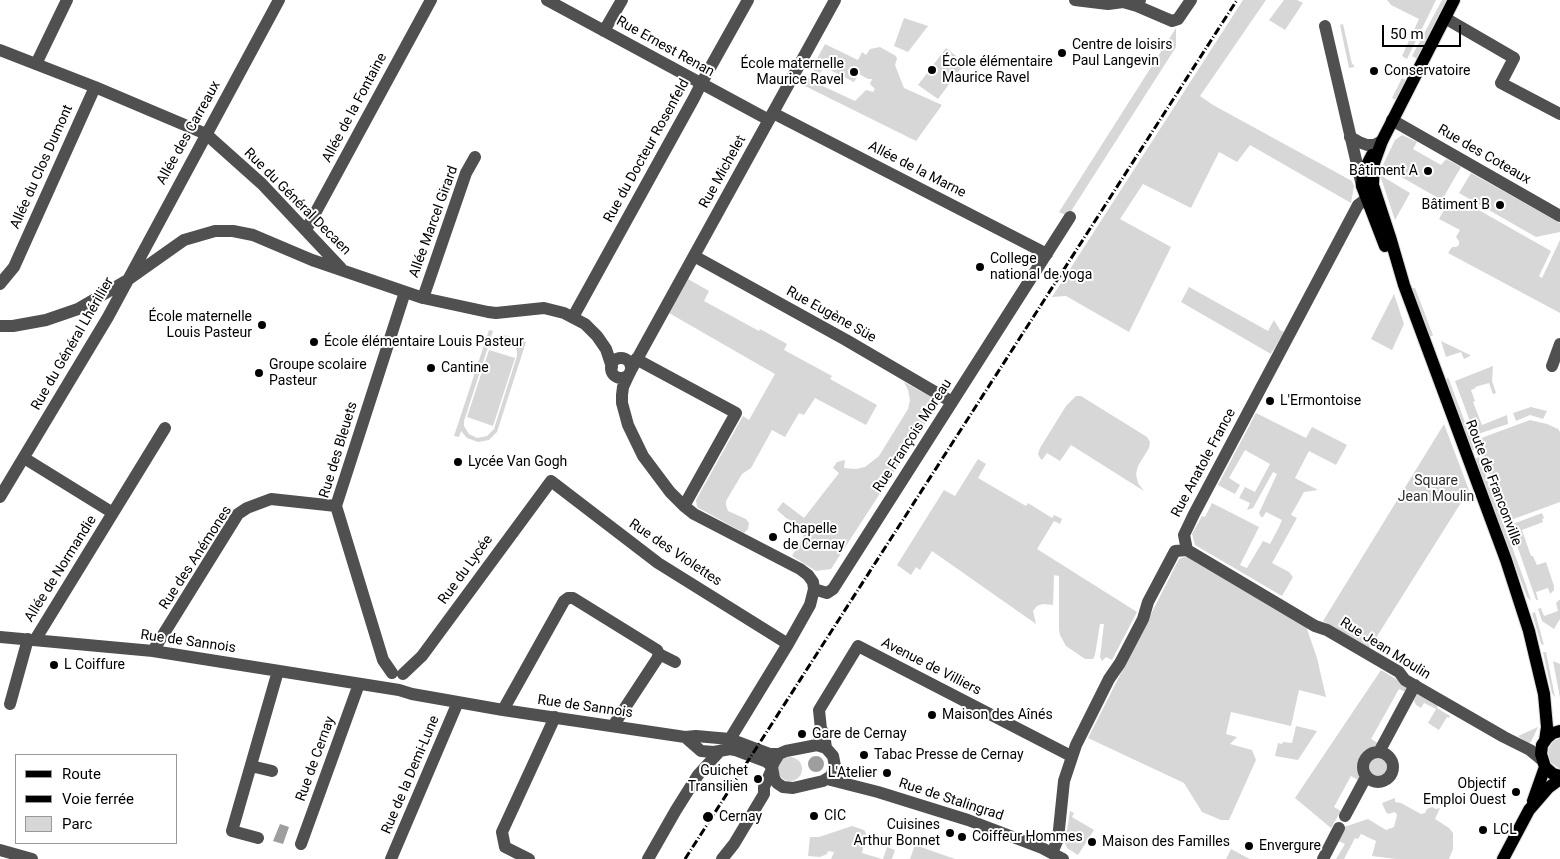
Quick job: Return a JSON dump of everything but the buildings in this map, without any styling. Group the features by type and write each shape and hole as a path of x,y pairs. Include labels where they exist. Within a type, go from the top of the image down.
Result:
{"main road":[{"path":"1364,174 1378,151 1454,0"},
{"name":"Route de Franconville","path":"1364,174 1374,189 1372,200 1390,237 1404,285 1509,567 1534,645 1551,718 1560,729"},
{"name":"Route de Franconville","path":"1530,810 1543,763 1541,749 1547,727 1544,694"},
{"path":"1544,741 1560,729"},
{"path":"1503,859 1530,810 1560,777 1553,774 1543,763"}],"street":[{"path":"36,64 67,0"},
{"name":"Allée des Carreaux","path":"126,281 279,0"},
{"name":"Allée de la Fontaine","path":"306,230 431,0"},
{"name":"Rue Ernest Renan","path":"547,0 701,84 771,117"},
{"path":"604,31 622,0"},
{"name":"Rue du Docteur Rosenfeld","path":"573,317 748,0"},
{"name":"Rue Michelet","path":"625,367 694,256 836,0"},
{"path":"1075,0 1108,4 1123,2 1139,3 1169,21 1175,21 1182,15 1191,0"},
{"path":"1445,18 1514,58 1501,83 1560,114"},
{"name":"Route de Franconville","path":"1325,26 1350,137 1364,174"},
{"name":"Rue du Général Decaen","path":"0,50 95,87 206,134 262,184 343,270 423,298 488,312 496,313 544,308 554,310 573,317 591,330 606,349 625,367 736,413 684,506"},
{"name":"Allée du Clos Dumont","path":"0,284 14,267 95,87"},
{"name":"Allée de la Marne","path":"771,117 1047,254"},
{"name":"Rue des Coteaux","path":"1392,120 1560,216"},
{"path":"1350,137 1367,145 1374,145 1382,141"},
{"name":"Allée Marcel Girard","path":"423,298 466,173 475,157"},
{"name":"Rue Anatole France","path":"1187,550 1184,535 1194,514 1349,222 1360,203 1372,200"},
{"path":"1047,254 1070,218"},
{"name":"Rue du Général Lhérillier","path":"0,497 108,317 126,281 184,240 215,231 233,231 253,236 304,257 343,270"},
{"name":"Rue François Moreau","path":"814,590 827,593 833,589 1047,254"},
{"name":"Rue Eugène Süe","path":"694,256 846,340 952,402"},
{"path":"0,326 13,326 46,320 78,309 126,281"},
{"name":"Rue des Bleuets","path":"396,681 383,660 336,506 405,292"},
{"path":"1552,366 1560,344"},
{"path":"615,400 625,367"},
{"path":"625,367 622,402 628,425 643,456 670,492 694,514 800,570 811,578 814,590 810,605 788,644 726,739 712,744 705,752 698,775"},
{"name":"Allée de Normandie","path":"10,704 31,640 165,428"},
{"name":"Allée de Normandie","path":"24,458 113,513"},
{"name":"Rue des Violettes","path":"550,481 658,563 788,644"},
{"name":"Rue du Lycée","path":"396,681 422,656 550,481"},
{"name":"Rue des Anémones","path":"153,652 238,514 247,508 271,499 336,506"},
{"path":"1058,856 1064,781 1071,756 1085,724 1143,619 1148,602 1174,552 1187,550"},
{"name":"Rue Jean Moulin","path":"1187,550 1315,626 1327,630 1399,672 1405,680 1504,738 1530,750 1543,763"},
{"path":"503,710 564,601 568,598 573,598 657,650 659,654 675,662"},
{"name":"Rue de Sannois","path":"0,637 153,652 365,684 396,681 423,695 458,702 685,737 696,736 726,739 770,754 779,754"},
{"name":"Avenue de Villiers","path":"821,747 824,733 821,728 818,710 858,646 1071,756"},
{"path":"613,726 659,654"},
{"path":"258,838 232,831 278,671"},
{"name":"Rue de Cernay","path":"301,844 365,684"},
{"path":"1379,752 1415,686"},
{"name":"Rue de la Demi-Lune","path":"391,859 458,702"},
{"path":"528,859 506,847 502,832 555,717"},
{"name":"Rue de Sannois","path":"685,737 701,751 705,752"},
{"path":"705,752 734,750 767,762 772,768 777,782 786,787 794,788 827,779 833,773 835,763 833,756 821,747 786,751 779,754 774,762 772,768 764,787 764,794 734,844 722,859"},
{"path":"648,859 698,775 720,752"},
{"path":"1379,752 1387,755 1392,762 1391,775 1385,780 1373,782 1366,777 1363,769 1364,760 1370,754 1379,752"},
{"path":"251,766 272,771"},
{"path":"1345,816 1366,777"},
{"name":"Rue de Stalingrad","path":"827,779 878,792 968,820 1020,839 1058,856"},
{"path":"764,794 786,787"},
{"path":"1323,859 1339,828"},
{"path":"0,850 32,859"}],"green space":[{"path":"1243,0 1266,0 1200,96 1213,105 1352,181 1354,186 1351,203 1250,145 1237,162 1219,152 1191,208 1143,184 1120,219 1171,247 1129,332 1066,296 1052,297"},
{"path":"1284,0 1297,0 1303,3 1285,30 1269,20"},
{"path":"1387,0 1436,0 1407,59 1402,56 1419,19 1391,5"},
{"path":"1442,0 1447,0 1417,59 1412,56"},
{"path":"904,18 928,26 908,52 894,46"},
{"path":"1343,24 1352,64 1354,65 1354,67 1349,68 1340,25"},
{"path":"1176,28 1176,47 1068,216 1059,212"},
{"name":"École maternelle Maurice Ravel","path":"825,44 858,60 862,52 866,55 870,49 880,47 896,56 895,65 904,88 942,105 916,141 803,85 807,78 811,78 814,82 855,101 866,90 873,92 875,89 870,84 872,79 859,74 854,82 824,67 820,73 814,71 813,66"},
{"path":"946,48 965,63 938,99 918,85"},
{"path":"1402,78 1406,80 1396,100 1392,98"},
{"path":"1402,135 1417,142 1413,149 1441,165 1446,159 1461,167 1443,198 1438,198 1384,167 1381,169 1395,140"},
{"path":"1471,173 1560,223 1560,232 1536,237 1459,193"},
{"path":"1380,175 1410,193 1395,220"},
{"path":"1461,200 1551,251 1539,276 1542,278 1560,240 1560,313 1448,253 1452,247 1459,245 1456,237 1460,230 1439,219 1444,210 1449,210 1456,202"},
{"path":"688,279 709,291 704,301 787,344 784,350 832,376 830,379 877,405 866,425 815,398 804,415 799,413 785,437 772,430 751,468 742,474 726,501 728,511 746,519 749,523 748,529 744,533 697,507 696,500 743,416 749,420 775,374 669,313"},
{"path":"1189,287 1268,331 1274,320 1280,330 1284,332 1271,354 1181,302"},
{"path":"1412,288 1415,288 1433,335 1430,337"},
{"path":"1394,294 1404,324 1392,350 1371,339"},
{"path":"489,330 493,331 491,338 500,335 509,336 520,346 522,341 526,342 497,432 489,440 478,442 467,438 461,431 459,437 454,436","holes":["497,339 503,339 514,344 517,356 494,429 487,436 477,438 469,434 464,426 464,421 488,347"]},
{"path":"1441,341 1470,356 1464,359 1461,352 1446,357"},
{"path":"489,350 515,358 493,426 467,417"},
{"path":"1493,366 1492,381 1496,393 1493,394 1489,383 1475,387 1471,390 1475,401 1473,402 1482,425 1507,415 1508,424 1475,435 1455,381"},
{"path":"1448,377 1475,449 1472,451 1446,380"},
{"path":"904,382 933,398 938,404 831,569 816,571 792,556 807,529 786,518 777,510 783,502 804,518 839,473 833,468 837,462 845,460 844,468 856,469 865,467 879,456 908,409 910,400"},
{"path":"1076,396 1081,396 1147,437 1150,442 1149,448 1138,466 1136,474 1138,483 1144,491 1071,445 1060,461 1047,453 1042,460 1040,458 1038,454 1040,448 1066,406"},
{"path":"1531,407 1547,411 1543,419 1530,415 1516,421 1513,413"},
{"path":"1256,413 1306,438 1312,427 1347,445 1336,465 1309,451 1295,478 1318,490 1304,492 1291,515 1297,518 1272,563 1289,572 1293,577 1282,596 1195,545 1192,534 1202,516 1205,517 1212,503 1259,527 1240,565 1247,568 1263,541 1270,544 1279,527 1282,520 1266,512 1261,517 1259,513 1277,474 1273,472 1253,508 1247,510 1250,503 1239,498 1245,487 1255,492 1270,464 1245,450 1229,478 1240,485 1235,494 1218,485"},
{"path":"1530,420 1547,424 1558,429 1560,432 1560,502 1508,521 1476,440"},
{"name":"Square Jean Moulin","path":"1444,424 1469,490 1369,649 1323,621"},
{"path":"1479,457 1531,601 1527,597 1475,459"},
{"path":"978,459 986,464 978,478 1026,506 1028,503 1052,518 1054,515 1062,519 1060,524 1054,521 1037,549 1137,612 1112,660 1106,657 1102,661 1100,657 1104,624 1100,624 1093,659 1085,659 1066,646 1059,630 1059,576 1054,575 1053,605 1043,604 1037,606 1033,611 1036,624 932,551 920,570 916,567 911,575 897,565 944,490 955,496"},
{"path":"1542,513 1543,522 1522,530 1531,556 1533,556 1537,565 1546,562 1554,586 1554,590 1550,594 1548,588 1536,592 1538,600 1536,600 1510,525"},
{"path":"1187,556 1306,626 1317,658 1326,697 1299,690 1291,726 1231,712 1226,734 1237,737 1230,744 1252,750 1256,760 1229,820 1221,820 1202,812 1184,783 1088,738 1179,559"},
{"path":"1559,600 1560,619 1554,629 1542,621 1538,609 1541,608 1544,616 1558,611 1556,603"},
{"path":"1535,612 1544,645 1541,644 1532,613"},
{"path":"1543,652 1546,652 1555,697 1552,693"},
{"path":"1553,661 1560,664 1560,698"},
{"path":"1381,670 1409,687 1406,692 1399,689 1371,739 1378,743 1361,760 1359,769 1361,774 1358,780 1351,776 1334,807 1341,811 1331,828 1295,798"},
{"path":"1417,694 1438,705 1437,708 1450,716 1449,718 1447,717 1439,730 1428,723 1436,709 1424,703 1421,708 1416,705 1414,701"},
{"path":"1296,726 1317,731 1298,760 1275,756 1278,743 1292,743"},
{"path":"1538,727 1531,742 1528,743 1518,736"},
{"path":"1560,738 1560,769 1550,762 1548,752 1554,741"},
{"path":"790,757 798,761 802,769 798,777 790,781 782,777 778,769 782,761"},
{"path":"1373,757 1381,757 1387,763 1387,771 1381,777 1373,777 1367,771 1367,763"},
{"path":"1395,798 1395,802 1401,803 1421,814 1432,807 1440,808 1435,819 1453,833 1453,849 1449,859 1396,859 1372,856 1376,841 1361,834 1358,839 1355,838 1344,859 1336,859 1345,844 1336,840 1341,828 1368,819 1386,830 1394,827 1397,815 1395,812 1388,814 1382,803"},
{"path":"1070,811 1074,813 1072,817 1094,830 1078,855 1067,848 1065,843"},
{"path":"852,826 864,830 866,833 862,853 882,859 831,859 834,852 828,851 827,854 820,857 808,856 810,837 819,837"},
{"path":"915,845 955,859 910,859"},
{"path":"887,847 895,850 892,859 883,859"},
{"path":"1231,849 1244,856 1250,859 1226,859"}],"shaded area":[{"path":"813,756 819,756 824,761 822,770 813,772 808,767 808,761"},
{"path":"280,824 289,827 283,844 273,841"}],"railway":[{"path":"685,859 1237,0"}],"place":[{"name":"Centre de loisirs Paul Langevin","path":"1062,53"},
{"name":"École élémentaire Maurice Ravel","path":"932,70"},
{"name":"Conservatoire","path":"1374,71"},
{"name":"École maternelle Maurice Ravel","path":"854,72"},
{"name":"Bâtiment A","path":"1428,171"},
{"name":"Bâtiment B","path":"1500,205"},
{"name":"College national de yoga","path":"980,267"},
{"name":"École maternelle Louis Pasteur","path":"262,325"},
{"name":"École élémentaire Louis Pasteur","path":"314,342"},
{"name":"Cantine","path":"431,368"},
{"name":"Groupe scolaire Pasteur","path":"259,373"},
{"name":"L'Ermontoise","path":"1270,401"},
{"name":"Lycée Van Gogh","path":"458,462"},
{"name":"Chapelle de Cernay","path":"773,537"},
{"name":"L Coiffure","path":"54,665"},
{"name":"Maison des Aînés","path":"932,715"},
{"name":"Gare de Cernay","path":"802,734"},
{"name":"Tabac Presse de Cernay","path":"864,755"},
{"name":"L'Atelier","path":"887,773"},
{"name":"Guichet Transilien","path":"758,779"},
{"name":"Objectif Emploi Ouest","path":"1516,792"},
{"name":"CIC","path":"814,816"},
{"name":"Cernay","path":"708,817"},
{"name":"LCL","path":"1483,830"},
{"name":"Cuisines Arthur Bonnet","path":"950,833"},
{"name":"Coiffeur Hommes","path":"962,837"},
{"name":"Maison des Familles","path":"1092,842"},
{"name":"Envergure","path":"1249,846"}]}
